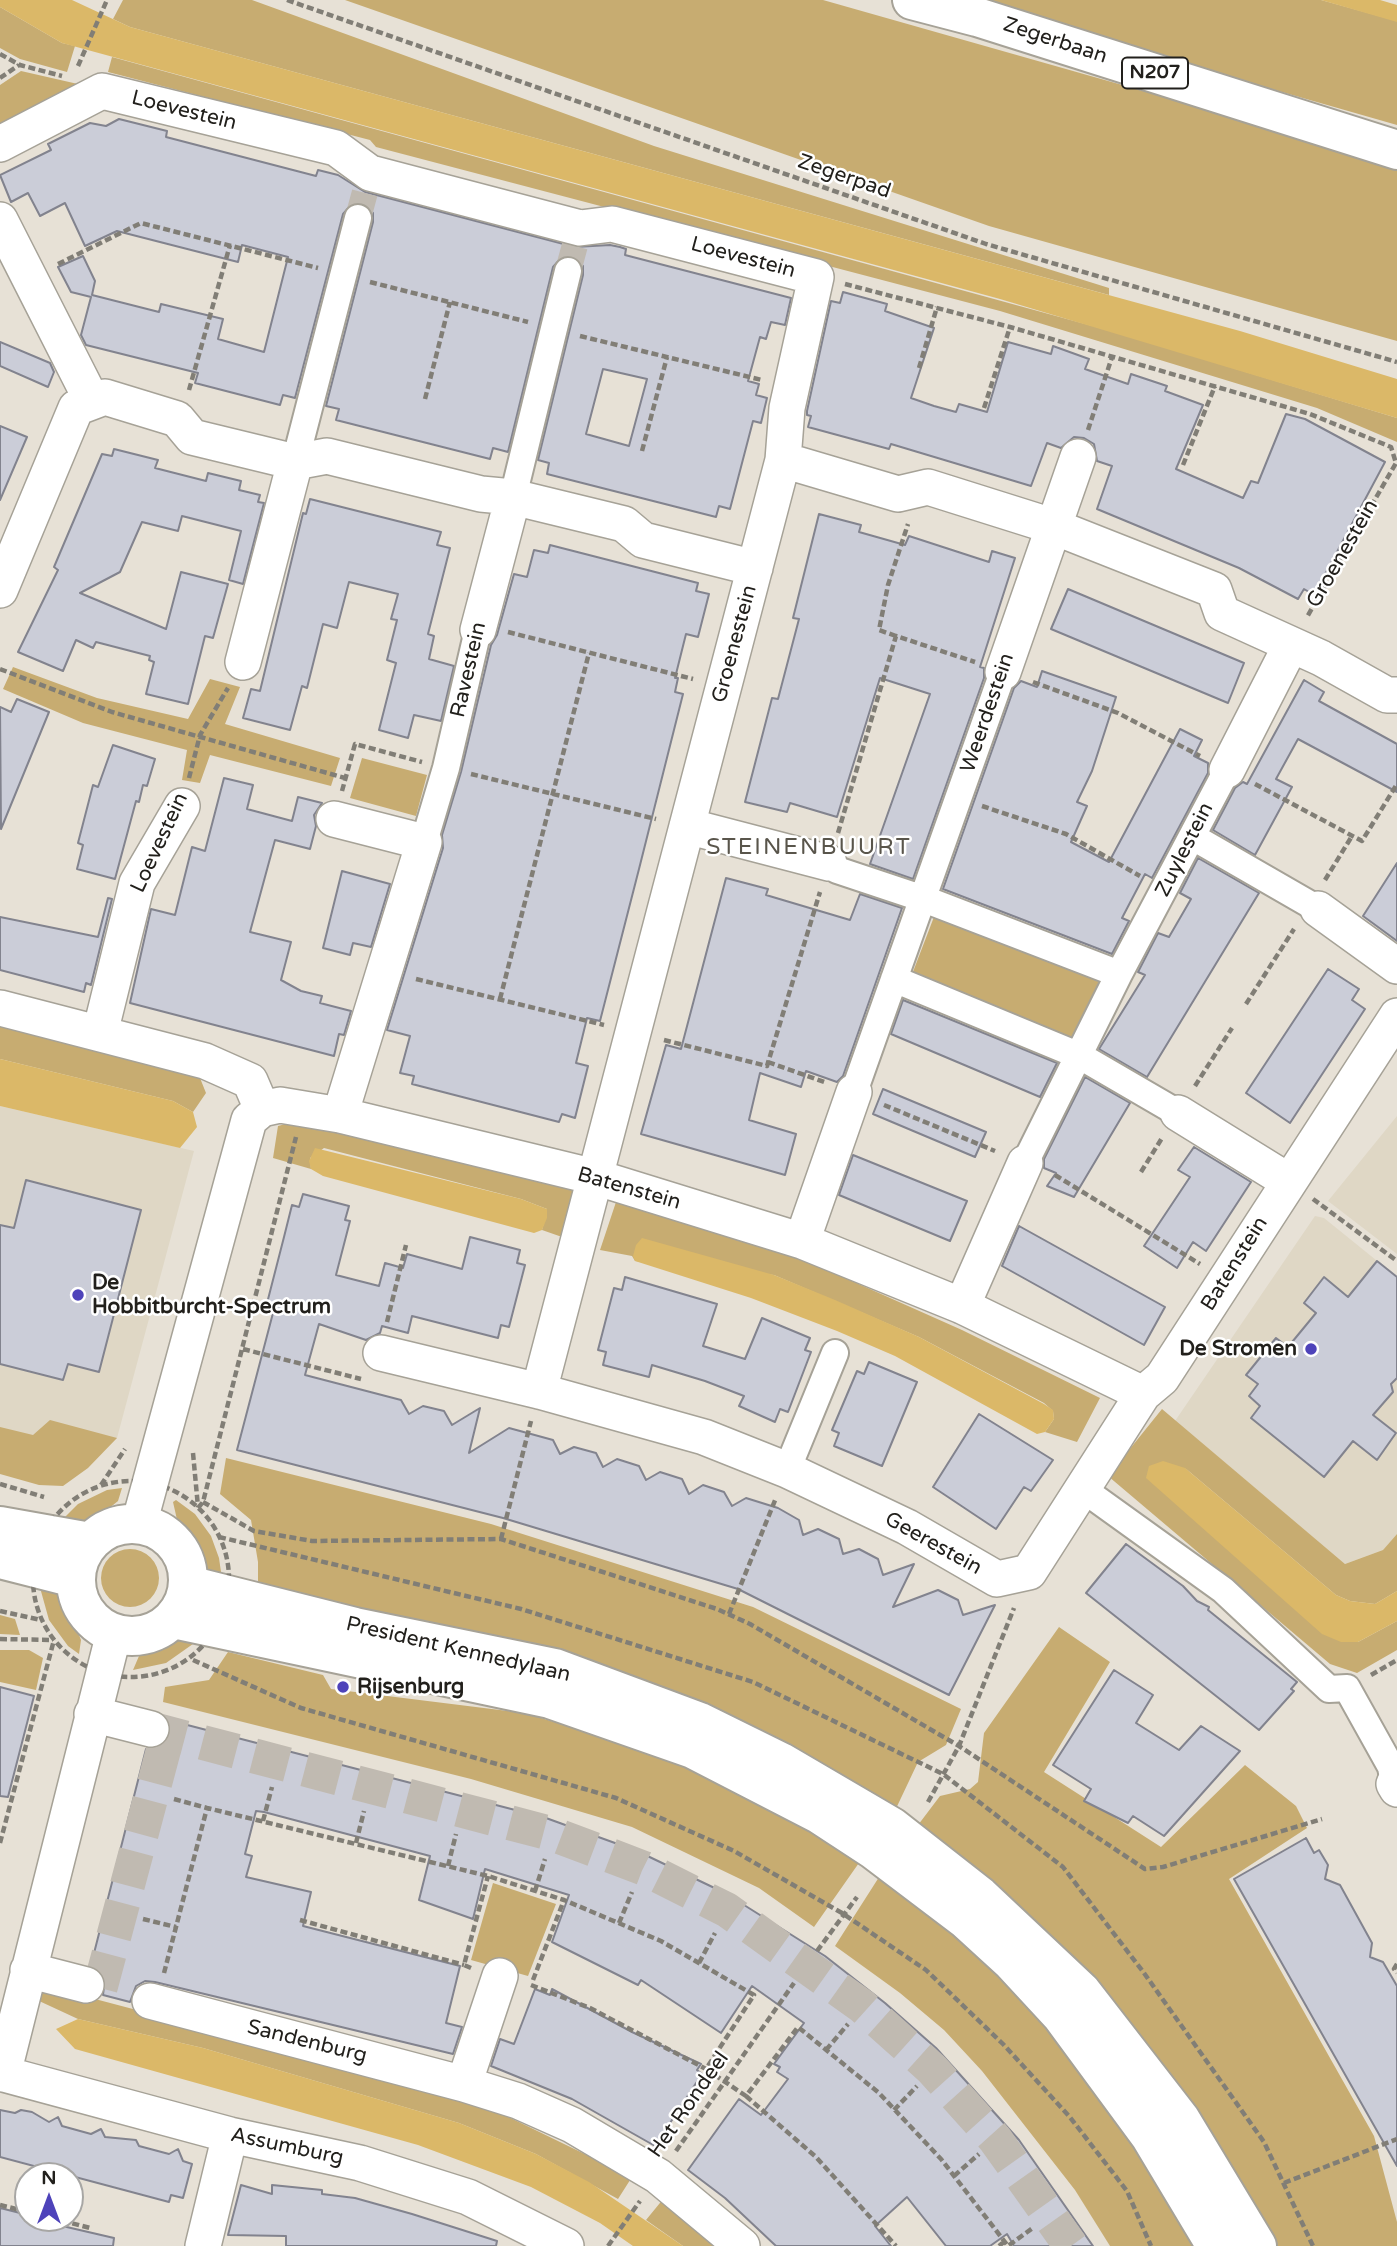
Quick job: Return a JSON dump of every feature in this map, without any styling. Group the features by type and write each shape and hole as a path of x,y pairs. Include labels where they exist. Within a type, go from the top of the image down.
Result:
{"street":[{"name":"Zegerbaan","path":"912,0 977,17 1397,150"},
{"name":"Loevestein","path":"0,144 90,79 336,148 367,182 578,237 612,224 816,277 789,397"},
{"path":"243,662 358,218"},
{"path":"0,220 92,401"},
{"path":"513,497 568,271"},
{"path":"0,590 76,408 105,397 180,422 192,437 295,462 327,456 481,494 513,497 624,523 643,540 755,568"},
{"name":"Groenestein","path":"595,1177 783,460 789,397"},
{"path":"1052,526 1078,457"},
{"path":"783,460 898,494 928,487 1052,526 1214,590 1222,613 1387,695 1397,695"},
{"name":"Ravestein","path":"340,1115 446,768 513,497"},
{"name":"Weerdestein","path":"802,1241 924,899 1052,526"},
{"name":"Zuylestein","path":"962,1306 1025,1163 1119,974 1193,837 1291,645"},
{"name":"Loevestein","path":"100,1033 137,883 182,806"},
{"path":"334,819 424,842"},
{"path":"687,827 829,863 837,870 924,899 1119,974"},
{"path":"1193,837 1318,909 1397,966"},
{"path":"894,979 1080,1056 1288,1181"},
{"path":"0,1008 205,1062 250,1081 262,1109 249,1120 139,1524"},
{"name":"Batenstein","path":"262,1109 279,1105 340,1115 595,1177 802,1241 962,1306 1143,1394 1162,1378 1397,1016"},
{"path":"539,1391 595,1177"},
{"name":"Geerestein","path":"381,1353 539,1391 704,1437 787,1470 906,1527 997,1579 1028,1572"},
{"path":"787,1470 835,1353"},
{"path":"1028,1572 1143,1394"},
{"path":"1084,1489 1223,1590 1329,1689 1348,1688 1391,1767 1396,1786"},
{"path":"139,1524 160,1531 176,1545 186,1564 181,1602 146,1634 114,1633 98,1625 86,1612 78,1596 75,1578 78,1563 90,1542 112,1527 139,1524"},
{"path":"0,1525 90,1542"},
{"path":"0,1559 75,1578"},
{"name":"President Kennedylaan","path":"181,1602 550,1699 692,1749 819,1814 874,1850 965,1919 1020,1970 1061,2015 1150,2136 1216,2246"},
{"name":"President Kennedylaan","path":"181,1602 355,1627 555,1668 700,1722 782,1762 892,1827 981,1896 1081,1991 1181,2120 1257,2246"},
{"path":"1,2077 114,1633"},
{"path":"92,1714 151,1729"},
{"path":"28,1970 86,1985"},
{"path":"464,2084 515,1981"},
{"name":"Sandenburg","path":"157,1988 518,2101 572,2125 658,2176 742,2246"},
{"name":"Assumburg","path":"1,2077 230,2136 360,2163 468,2197 566,2246"},
{"path":"203,2246 230,2136"}],"path":[{"path":"0,54 20,65 72,79 84,90 90,79 107,0"},
{"name":"Zegerpad","path":"287,0 986,244 1397,362"},
{"path":"0,78 20,65"},
{"path":"29,278 141,223 667,357 789,397"},
{"path":"180,422 230,246"},
{"path":"816,277 1010,327 1310,414 1391,447 1395,463"},
{"path":"425,399 450,302"},
{"path":"919,368 937,307"},
{"path":"984,408 1010,327"},
{"path":"642,451 667,357"},
{"path":"1078,457 1112,357"},
{"path":"1183,465 1214,386"},
{"name":"Groenestein","path":"1291,645 1395,463"},
{"path":"919,489 888,584 879,630 1118,713 1362,841 1397,784"},
{"path":"479,628 724,687"},
{"path":"384,972 767,1066 896,636"},
{"path":"500,999 589,653"},
{"name":"Loevestein","path":"182,806 200,735 243,662"},
{"path":"0,670 112,712 345,778"},
{"path":"334,819 355,744 687,827"},
{"path":"958,799 1066,834 1165,890"},
{"path":"198,1508 204,1502 303,1108"},
{"path":"1288,1181 1397,1261"},
{"path":"243,1349 374,1382 406,1245"},
{"path":"501,1539 539,1391"},
{"path":"729,1614 787,1470"},
{"path":"150,1483 181,1495 198,1508 219,1537"},
{"path":"0,1484 68,1504 100,1486"},
{"path":"204,1502 254,1531 312,1541 501,1539 729,1614 959,1746 1144,1869 1163,1867 1322,1819"},
{"path":"928,1802 959,1746 1028,1572"},
{"path":"0,1611 41,1620 54,1640 0,1843"},
{"path":"0,1639 54,1640"},
{"path":"104,1673 148,1676 189,1658 302,1708 615,1798 734,1851 842,1913 926,1970 1003,2044 1069,2116 1126,2191 1151,2246"},
{"path":"263,1821 272,1787"},
{"path":"174,1799 488,1875 564,1900 661,1941 754,1995 706,2069"},
{"path":"157,1988 207,1808"},
{"path":"356,1843 364,1811"},
{"path":"449,1866 456,1835"},
{"path":"535,1891 545,1859"},
{"path":"480,1905 488,1875"},
{"path":"619,1923 632,1892"},
{"path":"817,1951 842,1913 857,1896"},
{"path":"554,1927 564,1900"},
{"path":"143,1919 176,1927"},
{"path":"300,1920 464,1965"},
{"path":"698,1963 715,1933"},
{"path":"1397,1964 1394,1969 1397,1973"},
{"path":"515,1981 590,2008 706,2069 746,2096 816,2157 896,2246"},
{"name":"Het Rondeel","path":"608,2246 794,1983"},
{"path":"826,2050 848,2024"},
{"path":"746,2096 798,2028 879,2093 954,2176 1008,2246 1034,2227"},
{"path":"894,2110 917,2086"},
{"path":"1284,2183 1397,2139"},
{"path":"954,2176 979,2154"},
{"path":"84,2226 90,2228"},
{"path":"999,2246 1005,2241"}],"shaded area":[{"path":"0,0 72,0 130,27 1240,331 1397,379 1397,418 1000,299 62,43 0,7"},
{"path":"123,0 252,0 654,146 1109,288 1109,295 130,27 113,19"},
{"path":"345,0 823,0 1397,163 1397,341 989,226"},
{"path":"961,0 1321,0 1397,21 1397,125"},
{"path":"1321,0 1380,0 1397,5 1397,22"},
{"path":"0,7 62,43 75,46 67,72 20,59 0,48"},
{"path":"112,57 1118,333 1397,418 1397,442 1317,408 1000,311 376,147 370,140 108,72"},
{"path":"21,71 91,87 0,137 0,85"},
{"path":"13,667 97,698 188,719 210,679 240,687 225,724 340,758 331,786 210,755 200,783 182,780 187,750 83,723 3,689"},
{"path":"362,758 427,775 416,816 350,798"},
{"path":"937,909 1104,976 1075,1044 911,977"},
{"path":"0,1018 200,1078 206,1093 193,1112 173,1101 0,1059"},
{"path":"0,1059 173,1101 193,1112 197,1127 180,1148 0,1106"},
{"name":"De Hobbitburcht-Spectrum","path":"0,1106 194,1151 117,1438 75,1466 0,1449"},
{"path":"1397,1116 1397,1254 1328,1201"},
{"path":"300,1120 573,1190 562,1237 542,1230 547,1209 521,1199 324,1148 310,1158 311,1169 273,1158 278,1126"},
{"path":"315,1148 521,1199 547,1209 547,1218 542,1230 534,1233 323,1176 311,1169 309,1161"},
{"path":"616,1202 780,1249 962,1330 1100,1398 1077,1442 1045,1432 1054,1419 1053,1411 1044,1403 919,1337 774,1275 635,1261 632,1256 600,1250"},
{"name":"De Stromen","path":"1315,1216 1324,1218 1397,1277 1397,1534 1383,1550 1345,1564 1175,1421"},
{"path":"642,1238 774,1275 835,1300 919,1337 1044,1404 1053,1410 1054,1419 1045,1432 1037,1434 895,1356 837,1331 751,1298 635,1261 633,1256 636,1245"},
{"path":"1162,1409 1345,1564 1383,1550 1397,1534 1397,1591 1375,1604 1350,1601 1336,1595 1185,1468 1358,1642 1397,1621 1397,1650 1357,1673 1330,1664 1108,1476"},
{"path":"50,1420 117,1438 88,1468 63,1486 39,1485 0,1474 0,1427 33,1435"},
{"path":"226,1458 491,1524 753,1607 961,1709 946,1745 918,1762 892,1817 258,1592 258,1562 251,1520 220,1494"},
{"path":"1163,1461 1185,1468 1336,1595 1350,1601 1375,1604 1397,1591 1397,1621 1358,1642 1341,1642 1322,1634 1146,1478 1149,1466"},
{"path":"122,1488 118,1501 102,1514 78,1525 58,1524 78,1504 107,1490"},
{"path":"176,1500 195,1514 211,1536 219,1558 222,1579 212,1579 201,1567 178,1524 173,1502"},
{"path":"130,1549 151,1557 159,1578 151,1599 130,1607 109,1599 101,1578 109,1557"},
{"path":"39,1584 55,1588 66,1602 81,1640 79,1654 68,1646 49,1620"},
{"path":"0,1615 15,1619 20,1635 0,1634"},
{"path":"1059,1627 1110,1662 1044,1772 1161,1847 1245,1765 1296,1806 1307,1828 1229,1879 1374,2136 1397,2222 1397,2246 1270,2246 912,1833 940,1796 970,1789 978,1782 984,1733"},
{"path":"174,1636 200,1639 166,1663 133,1670 139,1656 146,1649"},
{"path":"0,1650 29,1650 43,1658 36,1690 0,1682"},
{"path":"228,1652 323,1675 331,1689 524,1713 657,1752 767,1802 861,1860 814,1927 759,1888 632,1827 471,1779 163,1702 165,1687 209,1680"},
{"path":"881,1874 1009,1980 1081,2060 1203,2246 1110,2246 1075,2190 982,2071 944,2030 900,1993 835,1946"},
{"path":"493,1883 556,1904 528,1976 471,1960"},
{"path":"42,1985 379,2074 488,2107 632,2177 618,2199 536,2154 459,2123 203,2048 78,2019 37,2000"},
{"path":"78,2019 203,2048 459,2123 536,2154 589,2182 683,2246 633,2246 600,2223 531,2187 418,2145 75,2049 56,2029"},
{"path":"664,2198 717,2246 683,2246 646,2220"}],"building":[{"path":"119,119 167,131 166,137 316,176 318,170 338,175 365,192 575,247 620,247 626,249 625,255 791,298 785,325 771,322 766,339 760,337 748,381 759,384 756,395 767,398 761,423 753,421 730,509 719,506 716,517 547,474 549,463 538,460 583,275 583,266 572,256 563,256 553,267 508,452 493,448 490,459 336,420 339,409 326,406 373,222 373,213 363,203 353,203 343,214 295,398 283,395 280,405 195,383 198,373 86,345 81,335 91,297 71,292 58,267 83,256 95,281 92,295 159,312 161,304 223,319 218,339 264,352 288,257 242,245 238,262 117,231 85,246 65,203 40,216 28,193 11,202 0,175 51,150 48,144 90,123 106,126","holes":["603,369 647,379 629,446 586,434"]},
{"path":"843,292 887,304 885,311 934,328 911,398 934,406 956,412 959,404 987,412 1008,342 1051,354 1053,346 1089,359 1085,369 1128,384 1131,374 1167,386 1165,391 1203,405 1176,469 1243,498 1251,481 1258,483 1286,414 1305,419 1385,462 1314,595 1304,589 1298,599 1239,568 1097,509 1112,466 1097,461 1094,444 1084,438 1074,437 1061,448 1047,443 1031,486 891,444 889,449 808,427 811,416 807,415 807,411 831,301 840,303"},
{"path":"0,342 50,363 54,372 48,387 0,366"},
{"path":"0,426 27,437 0,500"},
{"path":"114,449 158,460 155,468 206,481 208,473 241,481 239,490 260,495 258,502 264,503 243,584 229,580 241,531 182,516 178,531 142,522 120,572 80,593 166,629 181,572 228,584 213,638 205,636 188,704 146,694 154,662 149,660 150,656 96,642 93,648 76,640 63,671 18,652 58,570 54,567 102,454 112,456"},
{"path":"310,499 441,532 437,545 450,548 428,634 434,636 429,659 454,666 441,721 414,715 408,738 379,730 396,663 387,660 397,620 391,619 398,594 349,582 337,628 323,624 307,688 302,686 290,730 243,718 251,689 260,691 303,513 306,514"},
{"path":"819,514 861,525 859,532 905,545 909,536 989,562 992,551 1015,558 980,667 984,668 984,678 913,879 870,864 930,694 880,678 837,817 790,803 787,812 745,802 772,698 778,699 799,619 793,618"},
{"path":"550,545 698,583 696,591 709,594 698,637 686,634 675,678 678,678 675,692 683,694 600,1021 587,1018 576,1063 588,1066 575,1118 562,1114 559,1122 412,1084 414,1076 400,1073 410,1036 387,1030 443,848 442,835 461,772 491,645 497,635 514,574 527,577 534,550 548,553"},
{"path":"1068,589 1244,663 1228,703 1051,629"},
{"path":"1042,671 1116,697 1092,771 1077,802 1087,806 1071,842 1109,862 1180,729 1202,740 1194,756 1208,763 1208,773 1152,878 1145,874 1122,918 1129,921 1112,954 943,889 1014,688 1021,681 1037,687"},
{"path":"1304,680 1324,692 1319,701 1397,744 1397,792 1298,739 1276,779 1292,787 1255,855 1213,830 1235,788 1243,782 1247,784"},
{"path":"17,699 49,712 1,829 0,707 11,712"},
{"path":"113,745 155,759 147,786 143,785 139,802 136,801 115,879 77,869 83,845 78,843 93,785 98,787"},
{"path":"224,778 253,785 247,809 292,821 298,797 322,803 314,815 316,826 310,849 275,840 250,932 291,942 281,980 301,991 322,996 320,1003 351,1011 344,1035 339,1034 334,1056 130,1003 151,909 175,915 192,847 205,851"},
{"path":"1198,858 1259,893 1147,1077 1099,1049 1145,975 1138,972 1158,933 1169,937 1191,899 1180,893"},
{"path":"1397,863 1397,941 1363,916"},
{"path":"342,871 390,884 371,947 353,943 350,955 323,948"},
{"path":"726,878 768,889 766,895 850,920 860,894 902,908 843,1076 837,1082 806,1071 801,1087 760,1073 749,1120 796,1134 785,1175 641,1134 666,1045 681,1049"},
{"path":"108,898 112,899 91,985 86,983 84,992 0,970 0,917 98,937"},
{"path":"1328,969 1359,989 1352,1000 1365,1009 1290,1123 1246,1093"},
{"path":"903,1000 1057,1063 1040,1097 891,1034"},
{"path":"1085,1077 1130,1103 1074,1197 1047,1186 1056,1173 1044,1168 1044,1159"},
{"path":"883,1089 986,1132 975,1157 873,1114"},
{"path":"1194,1147 1251,1182 1206,1251 1193,1242 1177,1268 1144,1246 1190,1177 1178,1170"},
{"path":"853,1155 967,1201 950,1241 839,1195"},
{"path":"26,1180 141,1210 99,1372 68,1364 63,1380 0,1364 0,1225 14,1228"},
{"path":"303,1194 349,1206 345,1220 350,1221 336,1275 379,1286 385,1263 403,1268 407,1254 462,1269 470,1237 520,1250 517,1263 525,1265 509,1327 501,1325 498,1338 412,1316 408,1333 382,1326 380,1333 366,1340 319,1324 305,1375 401,1400 409,1414 423,1406 444,1411 452,1425 480,1408 469,1453 509,1428 553,1440 560,1454 574,1447 596,1453 603,1467 617,1459 639,1466 646,1480 660,1472 682,1479 689,1494 703,1485 724,1492 732,1506 746,1498 778,1508 799,1520 803,1535 818,1529 839,1539 843,1554 859,1549 878,1559 883,1575 914,1564 893,1607 938,1590 958,1600 963,1615 995,1605 949,1695 738,1589 503,1518 237,1450 273,1313 265,1311 292,1205 299,1207"},
{"path":"1019,1226 1165,1307 1144,1345 1002,1266"},
{"path":"1377,1261 1397,1277 1397,1378 1391,1384 1393,1392 1373,1415 1396,1433 1377,1460 1353,1441 1324,1477 1251,1418 1260,1406 1249,1396 1258,1384 1246,1375 1276,1338 1288,1347 1316,1313 1304,1303 1324,1277 1348,1297"},
{"path":"625,1277 717,1304 703,1346 745,1359 762,1318 810,1338 805,1350 811,1352 788,1412 780,1409 775,1422 739,1406 744,1396 705,1381 652,1365 649,1377 603,1365 606,1352 598,1350 614,1288 622,1290"},
{"path":"869,1362 917,1382 882,1466 834,1446 839,1433 832,1430 857,1371 864,1374"},
{"path":"979,1414 1053,1460 1031,1491 1024,1487 996,1529 933,1487"},
{"path":"1126,1544 1183,1586 1197,1601 1209,1607 1208,1610 1297,1682 1291,1689 1294,1691 1259,1730 1086,1593"},
{"path":"1114,1670 1153,1695 1136,1723 1179,1750 1201,1726 1240,1751 1164,1836 1133,1816 1128,1823 1084,1801 1091,1789 1053,1765"},
{"path":"0,1687 34,1696 8,1797 0,1796"},
{"path":"168,1720 546,1818 637,1851 725,1893 825,1956 885,2003 936,2048 1019,2140 1093,2246 1014,2246 1007,2234 990,2246 946,2246 907,2197 875,2226 891,2246 776,2246 725,2198 688,2170 739,2099 761,2115 788,2079 777,2072 780,2067 774,2064 804,2023 752,1986 721,2033 641,1980 638,1985 552,1942 569,1895 485,1869 473,1919 419,1900 430,1856 264,1812 256,1811 245,1854 252,1856 246,1877 311,1892 303,1926 460,1966 446,2023 462,2027 453,2054 155,1982 145,1981 136,1986 130,2002 103,1995 105,1979 100,1970 91,1965 146,1749 157,1748 166,1742 171,1733"},
{"path":"1306,1838 1314,1853 1319,1850 1328,1865 1325,1879 1340,1885 1372,1943 1370,1957 1383,1962 1397,1986 1397,2166 1234,1879"},
{"path":"535,1989 550,1995 552,1989 632,2032 701,2064 697,2070 702,2074 655,2146 572,2099 491,2066 500,2039 514,2044"},
{"path":"0,2110 15,2113 21,2110 32,2112 49,2122 58,2117 62,2126 91,2134 101,2129 105,2137 136,2140 139,2146 169,2154 178,2149 183,2161 192,2164 183,2198 171,2195 169,2202 84,2179 84,2162 19,2162 0,2157"},
{"path":"241,2185 272,2194 272,2185 322,2190 322,2194 355,2198 497,2241 496,2246 286,2246 286,2236 228,2235"},
{"path":"0,2208 14,2212 14,2232 84,2231 114,2238 113,2246 0,2246"}],"tunnel":[{"path":"358,218 365,192"},
{"path":"568,271 575,245"},
{"path":"151,1729 553,1834 643,1868 727,1910 862,2006 932,2069 995,2139 1071,2246"},
{"path":"100,1988 168,1733"}],"place":[{"name":"De Hobbitburcht-Spectrum","path":"78,1295"},
{"name":"De Stromen","path":"1311,1349"},
{"name":"Rijsenburg","path":"343,1687"}],"district":[{"name":"STEINENBUURT","path":"809,848"}]}
